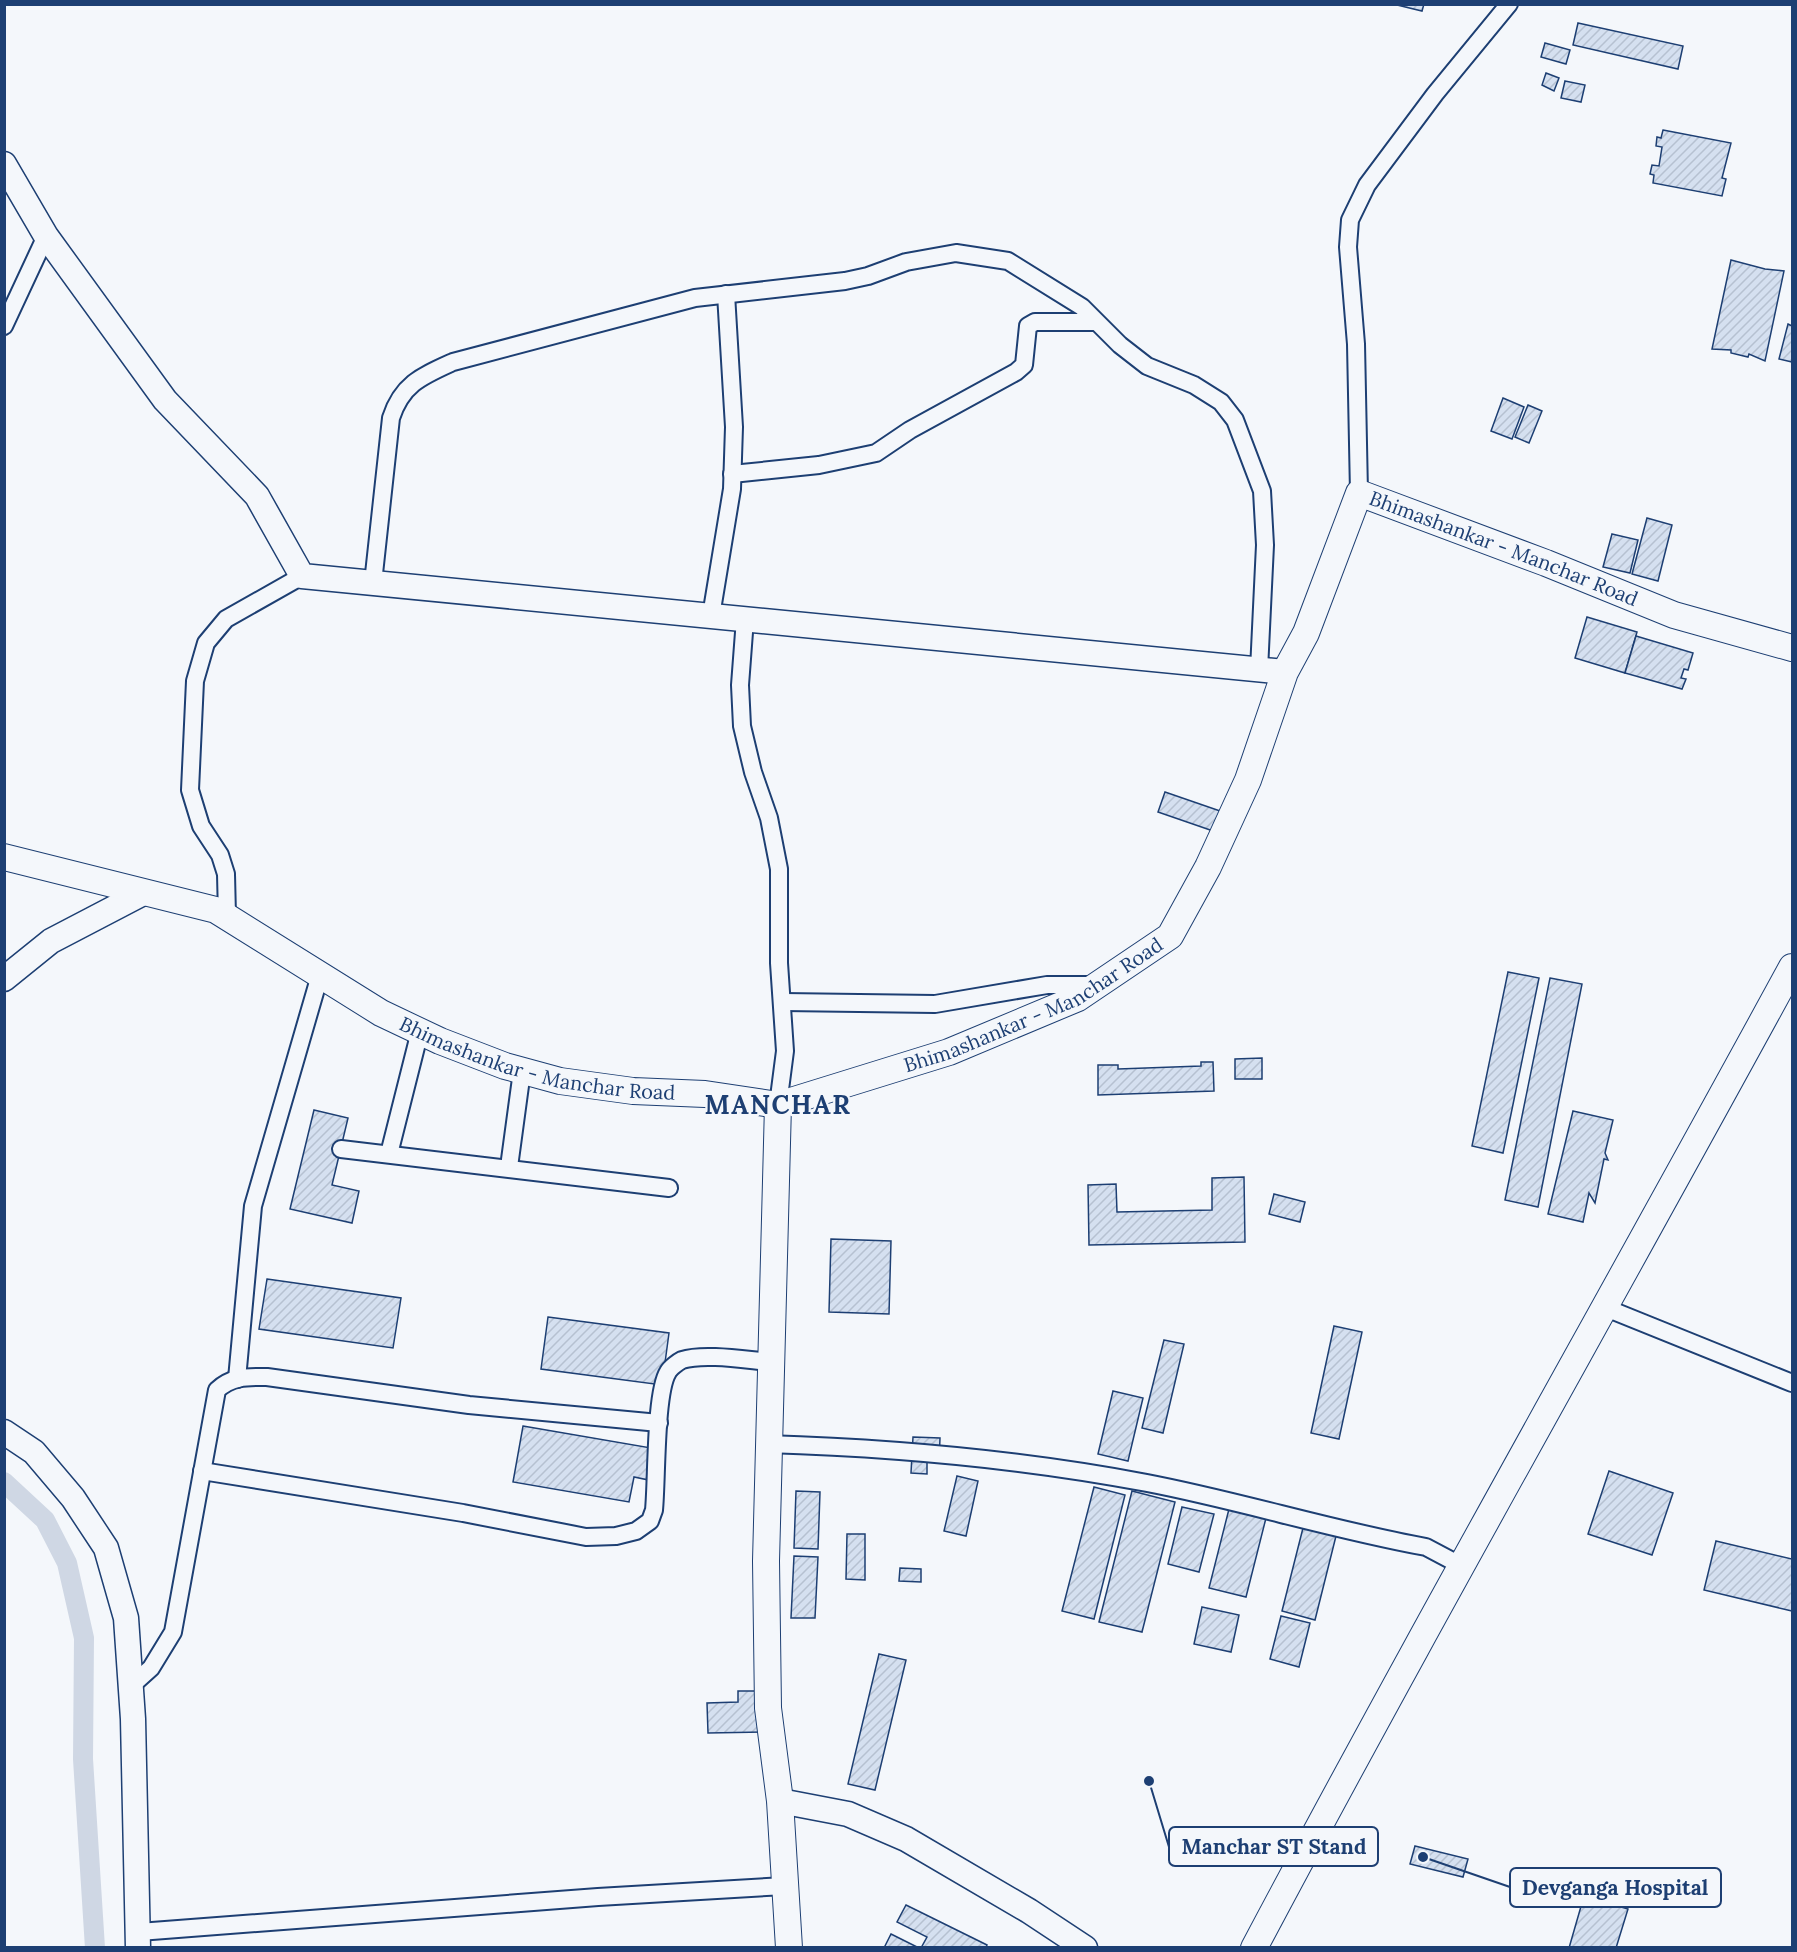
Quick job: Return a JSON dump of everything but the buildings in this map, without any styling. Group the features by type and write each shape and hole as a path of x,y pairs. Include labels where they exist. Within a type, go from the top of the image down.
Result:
{"main road":[{"name":"Bhimashankar - Manchar Road","path":"4,857 216,910 381,1013 420,1031 522,1071 560,1081 633,1090 705,1094 778,1105 949,1052 1078,998 1170,936 1208,867 1248,780 1285,672 1306,633 1359,493 1546,563 1674,615 1792,648"},
{"path":"1254,1947 1460,1565 1606,1308 1792,966"},
{"path":"778,1105 767,1444 768,1708 780,1801 789,1947"}],"street":[{"path":"1359,493 1357,375 1348,247 1350,220 1367,185 1435,94 1509,4"},
{"path":"4,164 46,236 173,408 257,496 302,576"},
{"path":"4,326 46,236"},
{"path":"373,583 391,418 397,400 408,387 453,362 656,306 726,294 845,281 934,256 956,253 982,255 1008,261 1082,308 1147,366 1194,385 1221,402 1235,420 1262,491 1265,545 1259,670"},
{"path":"711,616 732,474 734,427 726,294"},
{"path":"732,474 819,465 876,453 910,430 1016,372 1024,365 1028,326 1035,322 1096,322"},
{"path":"227,916 226,874 220,855 201,826 190,790 195,681 206,643 226,619 302,576 1285,672"},
{"path":"745,619 740,686 742,726 753,771 769,818 779,869 779,963 785,1051 778,1105"},
{"path":"4,979 51,941 143,893"},
{"path":"237,1379 253,1206 320,975"},
{"path":"783,1002 935,1004 1047,985 1100,985"},
{"path":"389,1154 420,1031"},
{"path":"510,1167 522,1071"},
{"path":"341,1149 510,1167 669,1188"},
{"path":"1606,1308 1792,1383"},
{"path":"202,1471 463,1513 586,1537 616,1536 636,1531 650,1521 657,1478 659,1423 668,1371 680,1360 700,1358 770,1362"},
{"path":"131,1686 151,1668 173,1632 217,1390 227,1381 267,1377 469,1405 659,1423"},
{"path":"4,1432 34,1452 73,1498 106,1548 126,1618 131,1686 138,1940 598,1897 785,1886"},
{"path":"767,1444 934,1452 1149,1483 1426,1547 1460,1565"},
{"path":"780,1801 848,1814 906,1839 1029,1911 1085,1947"}],"waterway":[{"path":"4,1482 45,1520 67,1563 84,1638 83,1759 95,1948"}],"place":[{"name":"Manchar ST Stand","path":"1149,1781"},
{"name":"Devganga Hospital","path":"1423,1857"}],"district":[{"name":"MANCHAR","path":"778,1105"}]}
